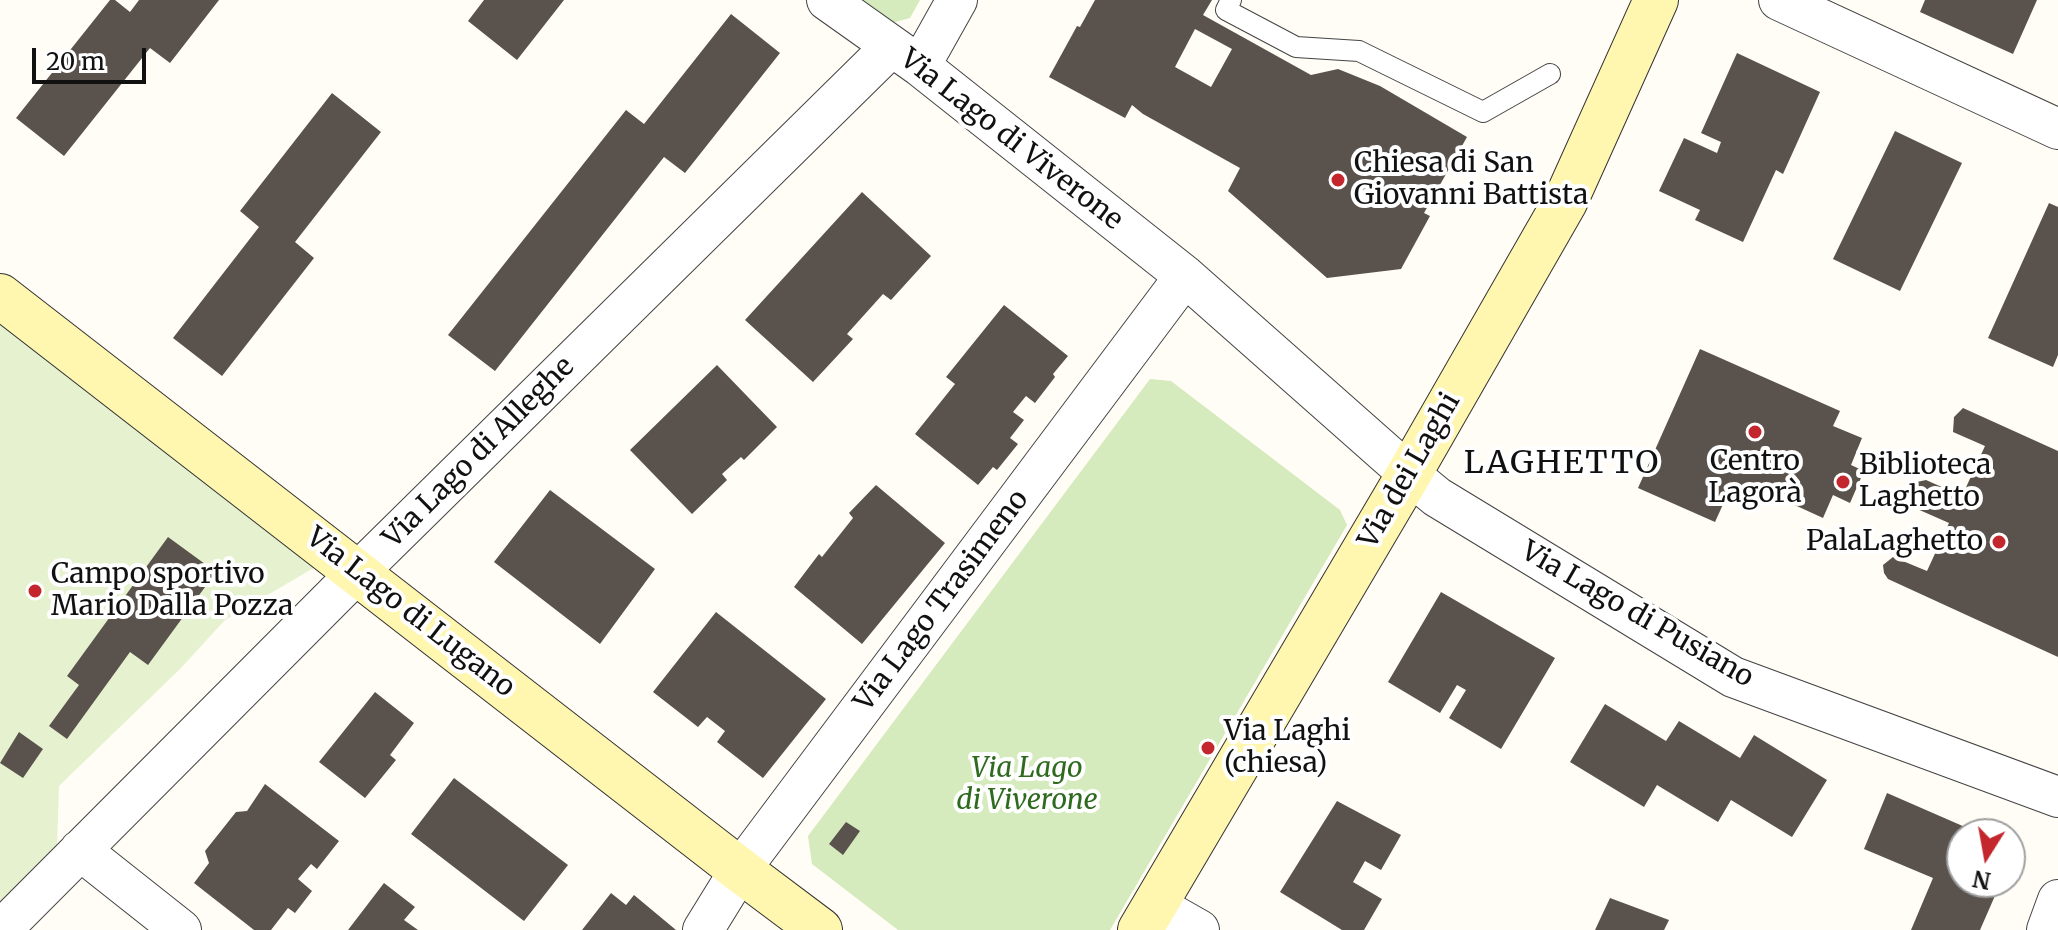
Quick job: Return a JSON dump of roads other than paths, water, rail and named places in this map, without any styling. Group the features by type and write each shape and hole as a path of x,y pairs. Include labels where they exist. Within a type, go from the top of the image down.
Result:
{"street":[{"name":"Via Lago di Viverone","path":"827,0 906,57 1185,276 1409,474"},
{"name":"Via Lago di Alleghe","path":"1,930 358,572 906,57 957,0"},
{"name":"Via dei Laghi","path":"1147,918 1409,474 1565,202 1656,0"},
{"path":"1779,0 2058,129"},
{"name":"Via Lago Trasimeno","path":"703,930 740,870 1185,276"},
{"name":"Via Lago di Lugano","path":"0,296 820,930"},
{"name":"Via Lago di Pusiano","path":"1409,474 1437,497 1733,677 2058,797"},
{"path":"80,850 181,930"},
{"path":"2047,930 2058,900"},
{"path":"1147,918 1199,930"}],"lane":[{"path":"1231,0 1226,10 1296,47 1359,51 1483,112 1550,74"}],"place":[{"name":"Chiesa di San Giovanni Battista","path":"1338,180"},
{"name":"Centro Lagorà","path":"1755,432"},
{"name":"Biblioteca Laghetto","path":"1843,482"},
{"name":"PalaLaghetto","path":"1999,542"},
{"name":"Campo sportivo Mario Dalla Pozza","path":"35,591"},
{"name":"Via Laghi (chiesa)","path":"1208,748"}],"district":[{"name":"LAGHETTO","path":"1562,464"}]}
